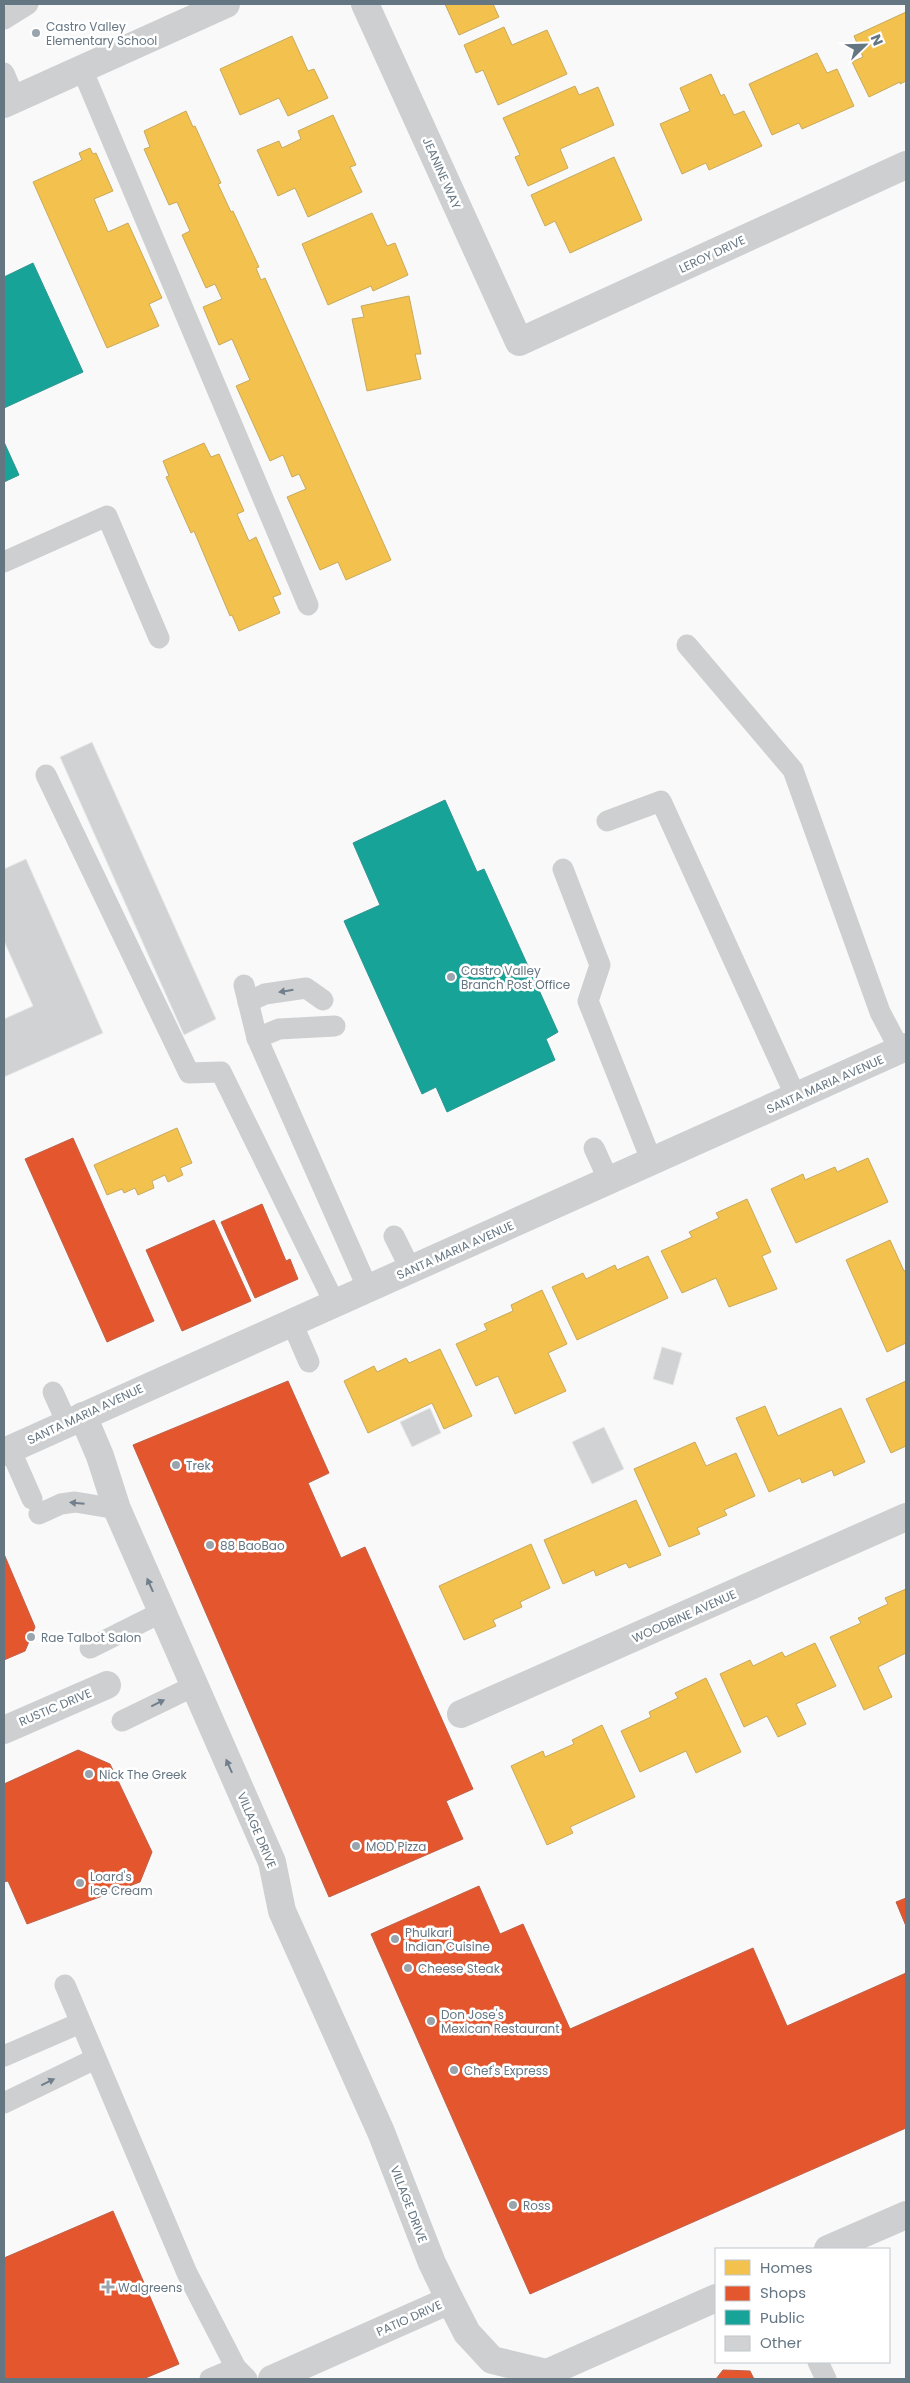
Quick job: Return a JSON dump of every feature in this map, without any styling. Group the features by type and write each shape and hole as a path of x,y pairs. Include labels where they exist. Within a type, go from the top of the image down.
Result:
{"street":[{"name":"JEANINE WAY","path":"365,4 519,342"},
{"path":"10,102 210,7"},
{"name":"LEROY DRIVE","path":"519,342 906,165"},
{"name":"SANTA MARIA AVENUE","path":"7,1450 796,1097 904,1054"},
{"name":"VILLAGE DRIVE","path":"75,1420 100,1456 117,1509 272,1862 282,1911 381,2132 432,2263 450,2300"},
{"name":"WOODBINE AVENUE","path":"462,1714 906,1517"},
{"name":"RUSTIC DRIVE","path":"4,1730 107,1685"},
{"path":"830,2248 906,2215"},
{"name":"PATIO DRIVE","path":"272,2379 450,2300 467,2333 492,2360 547,2373 715,2298"}],"lane":[{"path":"4,19 28,4"},
{"path":"82,69 308,605"},
{"path":"4,73 10,102"},
{"path":"4,562 107,516 159,638"},
{"path":"687,645 793,770 880,1012 904,1054"},
{"path":"46,775 189,1073 221,1072 335,1304"},
{"path":"607,821 661,801 796,1097"},
{"path":"563,869 600,965 588,1001 652,1162"},
{"path":"323,1000 306,988 265,994 246,993 258,1038 368,1289"},
{"path":"258,1038 279,1028 335,1026"},
{"path":"594,1148 609,1181"},
{"path":"394,1236 411,1270"},
{"path":"292,1323 309,1362"},
{"path":"53,1392 75,1420"},
{"path":"7,1450 35,1507 75,1502 117,1509"},
{"path":"90,1648 162,1612"},
{"path":"122,1721 194,1686"},
{"path":"65,1986 187,2272 242,2374 210,2379"},
{"path":"4,2056 80,2023"},
{"path":"4,2103 95,2059"},
{"path":"818,2363 826,2379"}],"building: Homes":[{"path":"445,4 493,4 499,17 459,35"},
{"path":"906,12 906,81 869,97 852,62 863,57 854,36"},
{"path":"504,27 512,45 547,30 567,74 498,105 483,70 476,73 464,45"},
{"path":"292,36 308,71 314,69 328,98 288,116 279,98 240,115 220,69"},
{"path":"817,53 827,73 837,69 854,106 802,129 799,123 772,135 749,84"},
{"path":"711,74 721,96 724,94 734,115 744,111 762,146 709,170 706,163 682,174 660,124 690,111 680,88"},
{"path":"575,86 579,95 598,87 614,125 560,149 568,168 528,186 515,157 520,155 503,118"},
{"path":"186,111 193,127 195,126 221,183 218,184 231,212 233,211 259,267 256,268 261,280 265,278 391,560 346,580 338,562 320,570 287,497 306,489 299,474 292,477 283,455 270,461 236,386 250,380 232,339 219,345 203,307 222,299 215,284 206,288 182,235 190,231 177,202 169,205 144,149 150,147 144,131"},
{"path":"333,115 356,165 350,167 362,192 308,217 295,188 278,196 257,150 279,141 282,148 301,139 298,131"},
{"path":"90,148 93,154 96,153 113,191 94,199 108,232 128,223 162,298 149,304 159,326 107,348 33,182 82,160 79,153"},
{"path":"614,157 642,220 570,253 555,221 545,226 531,195"},
{"path":"372,213 387,246 395,243 408,275 373,291 371,286 328,305 302,244"},
{"path":"409,296 421,354 415,354 421,379 367,391 352,319 364,317 361,306"},
{"path":"204,443 211,457 219,454 244,511 237,514 249,541 256,537 281,594 273,597 280,613 239,631 232,615 230,616 194,531 191,533 166,477 169,476 163,461"},
{"path":"177,1128 192,1163 180,1168 183,1175 168,1182 165,1175 152,1181 154,1188 138,1195 135,1188 124,1193 122,1189 107,1195 94,1165"},
{"path":"868,1158 888,1202 796,1243 771,1189 803,1174 805,1180 835,1167 837,1172"},
{"path":"747,1199 771,1252 762,1256 777,1289 729,1307 716,1278 682,1293 661,1251 692,1237 689,1232 719,1218 716,1213"},
{"path":"890,1240 904,1271 906,1270 906,1343 887,1352 846,1260"},
{"path":"648,1256 668,1298 577,1340 552,1287 583,1273 586,1279 615,1265 617,1270"},
{"path":"542,1290 567,1344 548,1353 566,1391 515,1414 498,1376 476,1386 456,1344 487,1330 484,1324 513,1311 511,1305"},
{"path":"440,1349 472,1416 444,1429 432,1403 368,1433 344,1381 374,1366 377,1372 406,1358 409,1363"},
{"path":"906,1381 906,1446 891,1453 866,1399"},
{"path":"765,1406 778,1436 841,1408 865,1462 834,1476 832,1470 802,1483 800,1478 769,1492 736,1418"},
{"path":"695,1442 706,1466 736,1453 755,1496 724,1510 727,1515 697,1528 700,1534 669,1547 634,1469"},
{"path":"636,1500 661,1555 629,1568 626,1563 596,1576 594,1570 563,1584 544,1540"},
{"path":"531,1544 550,1588 520,1602 522,1607 493,1620 496,1626 464,1640 439,1586"},
{"path":"906,1589 906,1653 878,1667 892,1697 864,1710 830,1637 861,1623 858,1618 888,1604 885,1598"},
{"path":"815,1643 836,1686 796,1704 806,1724 778,1737 767,1716 744,1727 720,1674 750,1660 753,1666 782,1652 785,1657"},
{"path":"706,1678 741,1752 696,1773 686,1751 640,1772 621,1731 651,1717 649,1712 678,1698 675,1693"},
{"path":"602,1725 635,1797 570,1827 573,1833 547,1845 511,1766 543,1751 545,1757 574,1744 572,1740"}],"building: Shops":[{"path":"73,1138 154,1321 107,1342 25,1159"},
{"path":"262,1204 286,1261 290,1259 298,1279 255,1298 221,1222"},
{"path":"214,1220 251,1301 182,1331 146,1250"},
{"path":"288,1381 329,1473 308,1483 341,1558 365,1547 473,1789 446,1801 463,1839 329,1897 133,1445"},
{"path":"4,1554 35,1627 25,1651 4,1660"},
{"path":"78,1750 110,1764 152,1852 140,1882 27,1924 8,1881 4,1882 4,1784"},
{"path":"479,1886 500,1934 523,1924 570,2029 753,1948 787,2026 906,1973 906,2128 530,2294 371,1934"},
{"path":"906,1898 906,1926 896,1902"},
{"name":"Walgreens","path":"113,2211 179,2364 143,2379 4,2379 4,2258"},
{"path":"723,2370 750,2371 754,2379 716,2379"}],"building: Public":[{"path":"33,263 83,372 4,408 4,277"},
{"path":"4,442 19,475 4,482"},
{"name":"Castro Valley Branch Post Office","path":"445,800 477,872 484,869 558,1032 546,1039 555,1060 447,1112 436,1087 422,1094 344,921 380,905 353,843"}],"building: Other":[{"path":"92,742 216,1019 184,1035 60,757"},
{"path":"26,859 103,1033 4,1077 4,1019 33,1006 4,941 4,869"},
{"path":"662,1347 682,1353 673,1385 653,1379"},
{"path":"430,1408 441,1433 412,1447 400,1422"},
{"path":"604,1427 624,1469 592,1484 572,1442"}],"place":[{"name":"Castro Valley Elementary School","path":"36,33"},
{"name":"Castro Valley Branch Post Office","path":"451,977"},
{"name":"Trek","path":"176,1465"},
{"name":"88 BaoBao","path":"210,1545"},
{"name":"Rae Talbot Salon","path":"31,1637"},
{"name":"Nick The Greek","path":"89,1774"},
{"name":"MOD Pizza","path":"356,1846"},
{"name":"Loard's Ice Cream","path":"80,1883"},
{"name":"Phulkari Indian Cuisine","path":"395,1939"},
{"name":"Cheese Steak","path":"408,1968"},
{"name":"Don Jose's Mexican Restaurant","path":"431,2021"},
{"name":"Chef's Express","path":"454,2070"},
{"name":"Ross","path":"513,2205"},
{"name":"Walgreens","path":"108,2287"}]}
